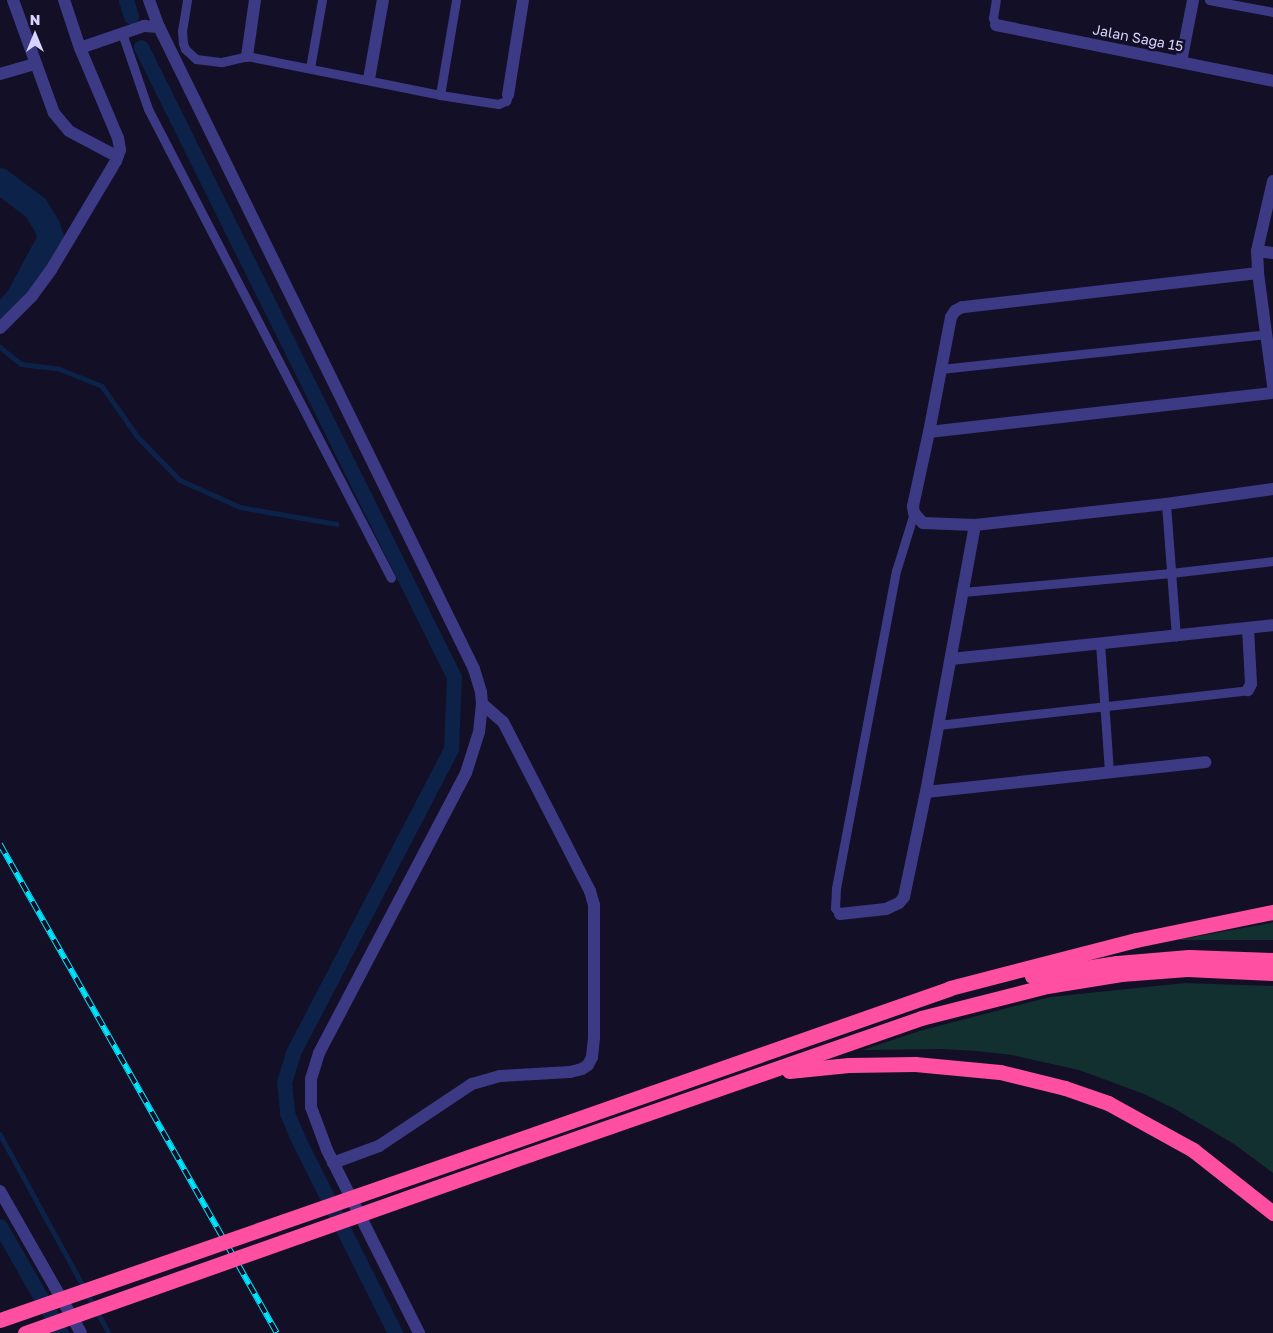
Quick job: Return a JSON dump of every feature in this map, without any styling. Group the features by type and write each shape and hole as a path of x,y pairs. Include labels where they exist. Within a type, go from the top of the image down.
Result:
{"highway":[{"path":"0,1320 950,988 1136,940 1273,912"},
{"path":"769,1051 915,1002 1050,972 1117,963 1189,957 1273,960"},
{"path":"25,1333 921,1018 1047,986 1121,974 1187,969 1273,973"},
{"path":"764,1073 849,1065 915,1064 1000,1072 1065,1088 1108,1103 1193,1150 1273,1213"}],"street":[{"path":"14,0 34,64 54,114 69,131 118,157"},
{"path":"0,328 32,296 51,270 118,157 118,138 80,48 64,0"},
{"path":"149,0 159,27 474,669 482,704 478,732 466,773 319,1053 310,1079 310,1095 315,1118 333,1163 419,1333"},
{"path":"246,56 255,0"},
{"path":"370,79 383,0"},
{"path":"508,95 523,0"},
{"path":"1181,62 1193,0"},
{"name":"Jalan Saga 15","path":"996,25 1273,81"},
{"path":"80,48 144,26 159,27"},
{"path":"0,74 34,64"},
{"path":"1273,181 1258,251 1258,273 1269,312 1267,334 1273,386"},
{"path":"1258,251 1273,253"},
{"path":"1258,273 962,307 955,311 951,317 930,432 913,506 914,513 919,521 930,524 975,525 1166,504 1273,489"},
{"path":"930,432 1273,393"},
{"path":"840,914 886,910 899,903 904,897 926,792 975,525"},
{"path":"951,659 1176,637 1273,625"},
{"path":"1248,628 1251,684 1248,690"},
{"path":"333,1163 379,1146 472,1084 500,1076 570,1072 582,1069 588,1065 592,1057 594,1027 594,905 585,882 503,722 482,704"},
{"path":"926,792 1205,762"},
{"path":"0,1191 81,1333"}],"lane":[{"path":"187,0 182,30 183,43 185,49 196,59 222,62 246,56 370,79 440,95 498,104 506,101 508,95"},
{"path":"310,68 322,0"},
{"path":"440,95 456,0"},
{"path":"996,0 993,18 996,25"},
{"path":"1209,0 1273,12"},
{"path":"122,33 148,109 391,578"},
{"path":"941,369 1267,334"},
{"path":"1166,504 1176,637"},
{"path":"840,914 835,908 836,888 896,571 914,513"},
{"path":"963,592 1171,573 1273,561"},
{"path":"1100,643 1109,773"},
{"path":"938,725 1248,690"}],"green space":[{"path":"1273,922 1273,940 1177,940 1271,923"},
{"path":"1185,983 1273,986 1273,1173 1234,1144 1175,1109 1144,1094 1079,1070 1012,1055 977,1051 943,1049 862,1050 923,1030 1050,997"}],"waterway":[{"path":"126,0 131,16"},
{"path":"141,47 454,677 451,749 293,1053 284,1082 287,1113 299,1141 395,1333"},
{"path":"0,181 36,208 47,226 51,238 19,298 0,319"},
{"path":"0,347 21,364 60,369 102,386 138,437 180,480 240,507 337,524"},
{"path":"0,1134 109,1333"},
{"path":"0,1226 61,1333"}],"railway":[{"path":"0,844 277,1333"}]}
